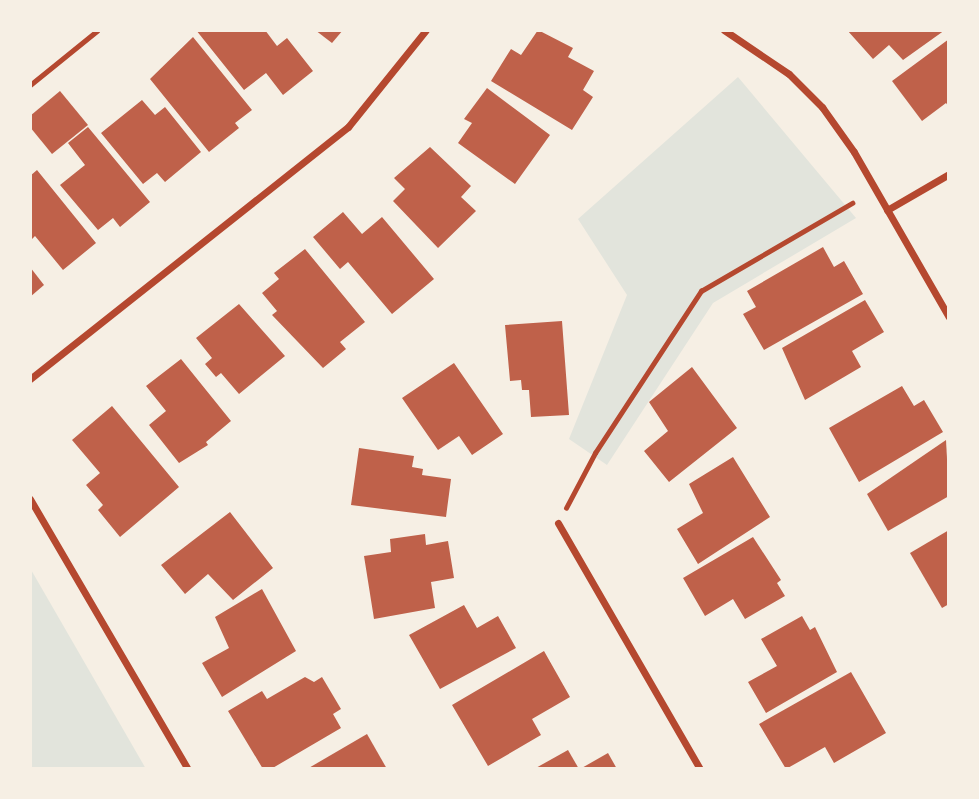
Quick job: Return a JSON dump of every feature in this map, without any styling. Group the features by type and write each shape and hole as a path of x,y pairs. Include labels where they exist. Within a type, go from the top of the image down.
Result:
{"street":[{"path":"30,379 348,127 426,30"},
{"path":"724,30 789,74 822,107 887,210 949,317"},
{"path":"887,210 949,174"},
{"path":"30,499 188,769"},
{"path":"558,523 700,769"}],"lane":[{"path":"30,85 98,30"}],"path":[{"path":"558,523 595,453 701,291 852,203"}],"shaded area":[{"path":"738,77 856,218 713,303 607,465 569,439 627,295 578,219"},
{"path":"30,568 146,769 30,769"}],"building":[{"path":"196,30 265,30 277,46 287,38 313,71 283,95 266,73 244,90"},
{"path":"315,30 343,30 332,43"},
{"path":"538,30 573,48 568,57 594,71 583,90 593,97 572,130 491,81 511,49 521,55"},
{"path":"847,30 945,30 903,60 889,45 873,59"},
{"path":"193,37 252,110 235,123 239,128 209,152 150,79"},
{"path":"949,39 949,107 946,103 922,121 892,81"},
{"path":"487,88 550,135 515,184 458,143 472,123 464,119"},
{"path":"60,91 88,125 52,154 30,127 30,116"},
{"path":"142,100 155,115 165,107 201,152 165,182 157,173 143,184 101,133"},
{"path":"88,127 150,202 120,227 113,218 98,230 60,185 85,165 68,143"},
{"path":"430,147 471,186 461,197 476,211 438,248 393,201 405,189 394,178"},
{"path":"37,170 96,243 63,270 35,236 30,241 30,176"},
{"path":"343,212 362,234 382,217 434,279 392,314 348,262 340,269 313,237"},
{"path":"823,247 834,267 844,261 863,294 764,350 743,314 756,307 747,291"},
{"path":"305,249 365,322 340,342 346,349 323,368 272,315 277,311 262,293 279,279 274,273"},
{"path":"30,267 44,285 30,297"},
{"path":"865,300 884,332 852,351 861,367 805,400 782,348"},
{"path":"239,304 285,356 239,394 221,373 216,377 205,364 212,358 196,338"},
{"path":"562,321 569,415 531,417 529,390 522,390 521,380 510,381 505,325"},
{"path":"181,359 231,421 206,442 208,445 179,463 149,425 166,411 146,386"},
{"path":"454,363 503,434 472,455 459,436 438,450 402,398"},
{"path":"692,367 737,428 669,482 644,451 668,431 649,402"},
{"path":"902,386 914,406 924,400 943,432 859,482 829,428"},
{"path":"112,406 179,487 120,537 98,510 103,505 86,485 100,473 72,440"},
{"path":"946,440 949,496 888,531 867,494"},
{"path":"359,448 414,456 412,467 423,469 422,475 451,479 446,517 351,505"},
{"path":"733,457 770,517 698,564 677,529 703,513 689,484"},
{"path":"230,512 273,568 233,600 208,574 185,594 161,565"},
{"path":"949,530 949,604 942,608 910,553"},
{"path":"425,534 426,545 448,541 454,578 431,582 435,608 374,619 364,556 391,552 390,539"},
{"path":"753,537 781,580 777,583 785,596 745,619 733,599 705,616 683,578"},
{"path":"262,589 296,651 222,697 202,663 229,648 215,617"},
{"path":"464,605 477,628 498,616 516,648 440,689 409,635"},
{"path":"802,616 810,630 815,627 837,672 766,713 748,682 777,666 761,639"},
{"path":"544,651 570,697 532,719 541,735 488,766 452,705"},
{"path":"851,672 886,733 834,763 825,747 786,769 759,724"},
{"path":"305,677 314,682 322,677 341,709 333,714 341,728 271,769 263,769 228,711 262,691 267,699"},
{"path":"367,734 387,769 307,769"},
{"path":"568,750 579,769 534,769"},
{"path":"608,753 617,769 580,769"}]}
